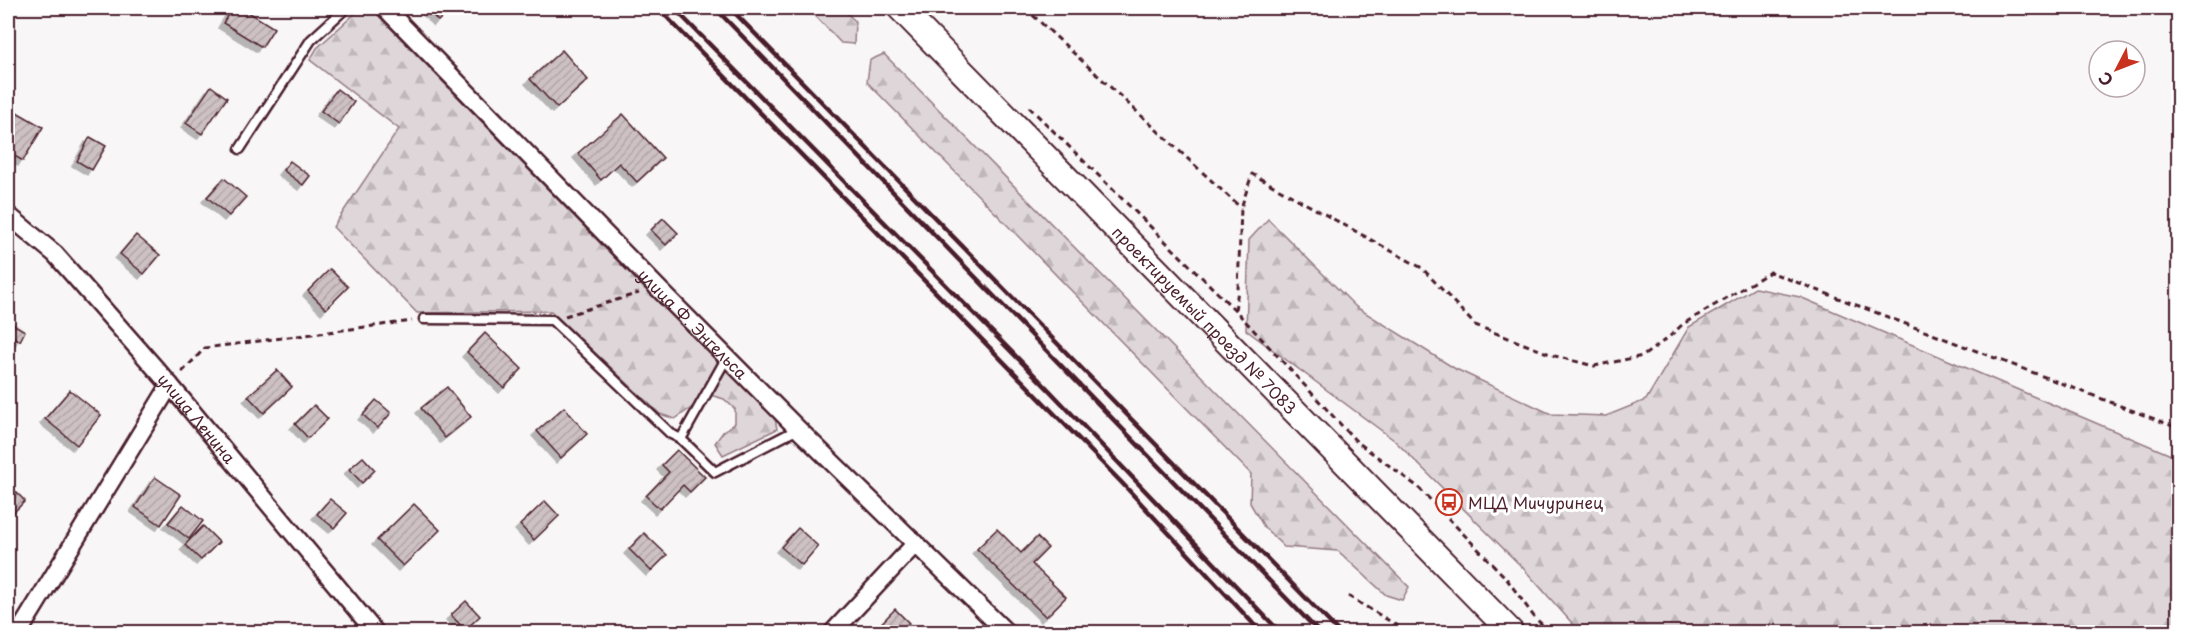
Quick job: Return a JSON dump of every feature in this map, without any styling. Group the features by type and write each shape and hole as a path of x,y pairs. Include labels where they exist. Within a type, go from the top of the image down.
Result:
{"main road":[{"name":"проектируемый проезд № 7083","path":"900,8 1511,633"}],"street":[{"name":"улица Ф. Энгельса","path":"386,8 657,287 1006,633"},
{"name":"улица Ленина","path":"8,215 55,254 170,385 375,633"},
{"path":"19,633 170,385"},
{"path":"833,633 916,543"}],"lane":[{"path":"240,149 311,40 346,8"},
{"path":"424,319 552,320 671,434 681,439 715,472 798,429"},
{"path":"681,439 727,357"}],"path":[{"path":"1024,8 1241,208"},
{"path":"1022,100 1235,310 1356,441 1418,487 1506,578 1535,618 1550,633"},
{"path":"1235,310 1238,290 1241,208 1252,174 1422,268 1475,325 1556,356 1594,366 1643,356 1683,324 1770,272 2178,428"},
{"path":"552,320 657,287"},
{"path":"170,385 205,348 424,319"},
{"path":"1348,596 1408,633"}],"green space":[{"path":"371,8 641,285 775,418 777,429 723,455 715,443 723,432 735,423 735,409 724,399 710,395 675,419 660,414 551,311 417,313 333,227 399,129 310,60 317,48 360,9"},
{"path":"808,8 842,8 855,21 854,44 841,43"},
{"path":"884,54 1409,587 1402,600 1386,595 1338,551 1284,547 1264,527 1250,503 1251,474 867,82 870,60"},
{"path":"1268,219 1356,307 1454,368 1551,414 1606,416 1646,400 1689,327 1755,288 1800,297 2178,458 2178,632 1580,632 1523,568 1394,440 1246,330 1249,240"}],"building":[{"path":"232,8 242,8 274,28 262,47 223,23"},
{"path":"426,8 452,8 438,21"},
{"path":"562,50 588,80 557,108 530,79"},
{"path":"211,86 227,98 202,134 186,123"},
{"path":"337,89 354,102 339,124 321,111"},
{"path":"8,107 43,127 23,161 8,152"},
{"path":"623,114 663,158 637,182 619,163 601,180 578,153"},
{"path":"90,137 106,146 92,170 77,161"},
{"path":"290,161 310,176 303,185 283,170"},
{"path":"224,178 246,197 229,216 207,197"},
{"path":"663,218 678,233 666,245 651,230"},
{"path":"136,235 160,255 144,274 120,254"},
{"path":"330,269 348,287 326,309 308,291"},
{"path":"8,321 25,331 20,341 8,334"},
{"path":"485,333 522,369 504,388 467,352"},
{"path":"277,370 292,387 264,413 248,396"},
{"path":"447,387 471,417 445,438 421,408"},
{"path":"70,390 101,415 77,445 45,419"},
{"path":"376,400 391,413 378,428 363,415"},
{"path":"314,405 328,419 308,438 295,424"},
{"path":"564,407 587,434 561,458 537,431"},
{"path":"677,450 705,477 690,492 683,485 660,509 646,496 669,472 662,465"},
{"path":"363,457 375,470 362,483 349,469"},
{"path":"155,477 181,495 161,525 135,507"},
{"path":"8,484 25,501 8,518"},
{"path":"330,499 347,513 334,528 317,514"},
{"path":"545,501 559,516 534,540 520,525"},
{"path":"414,504 440,530 403,566 377,540"},
{"path":"183,505 203,521 189,539 168,523"},
{"path":"203,526 219,542 201,560 185,545"},
{"path":"798,528 818,546 802,565 781,547"},
{"path":"997,529 1021,553 1037,537 1048,548 1032,564 1066,597 1046,617 977,549"},
{"path":"644,533 667,555 651,571 629,549"},
{"path":"466,601 480,616 465,630 451,615"},
{"path":"895,609 909,623 900,632 873,632"}],"railway":[{"path":"658,8 1122,483 1261,632"},
{"path":"674,8 1050,391 1280,632"},
{"path":"715,8 1319,632"},
{"path":"730,8 1339,632"}],"place":[{"name":"МЦД Мичуринец","path":"1449,502"}]}
